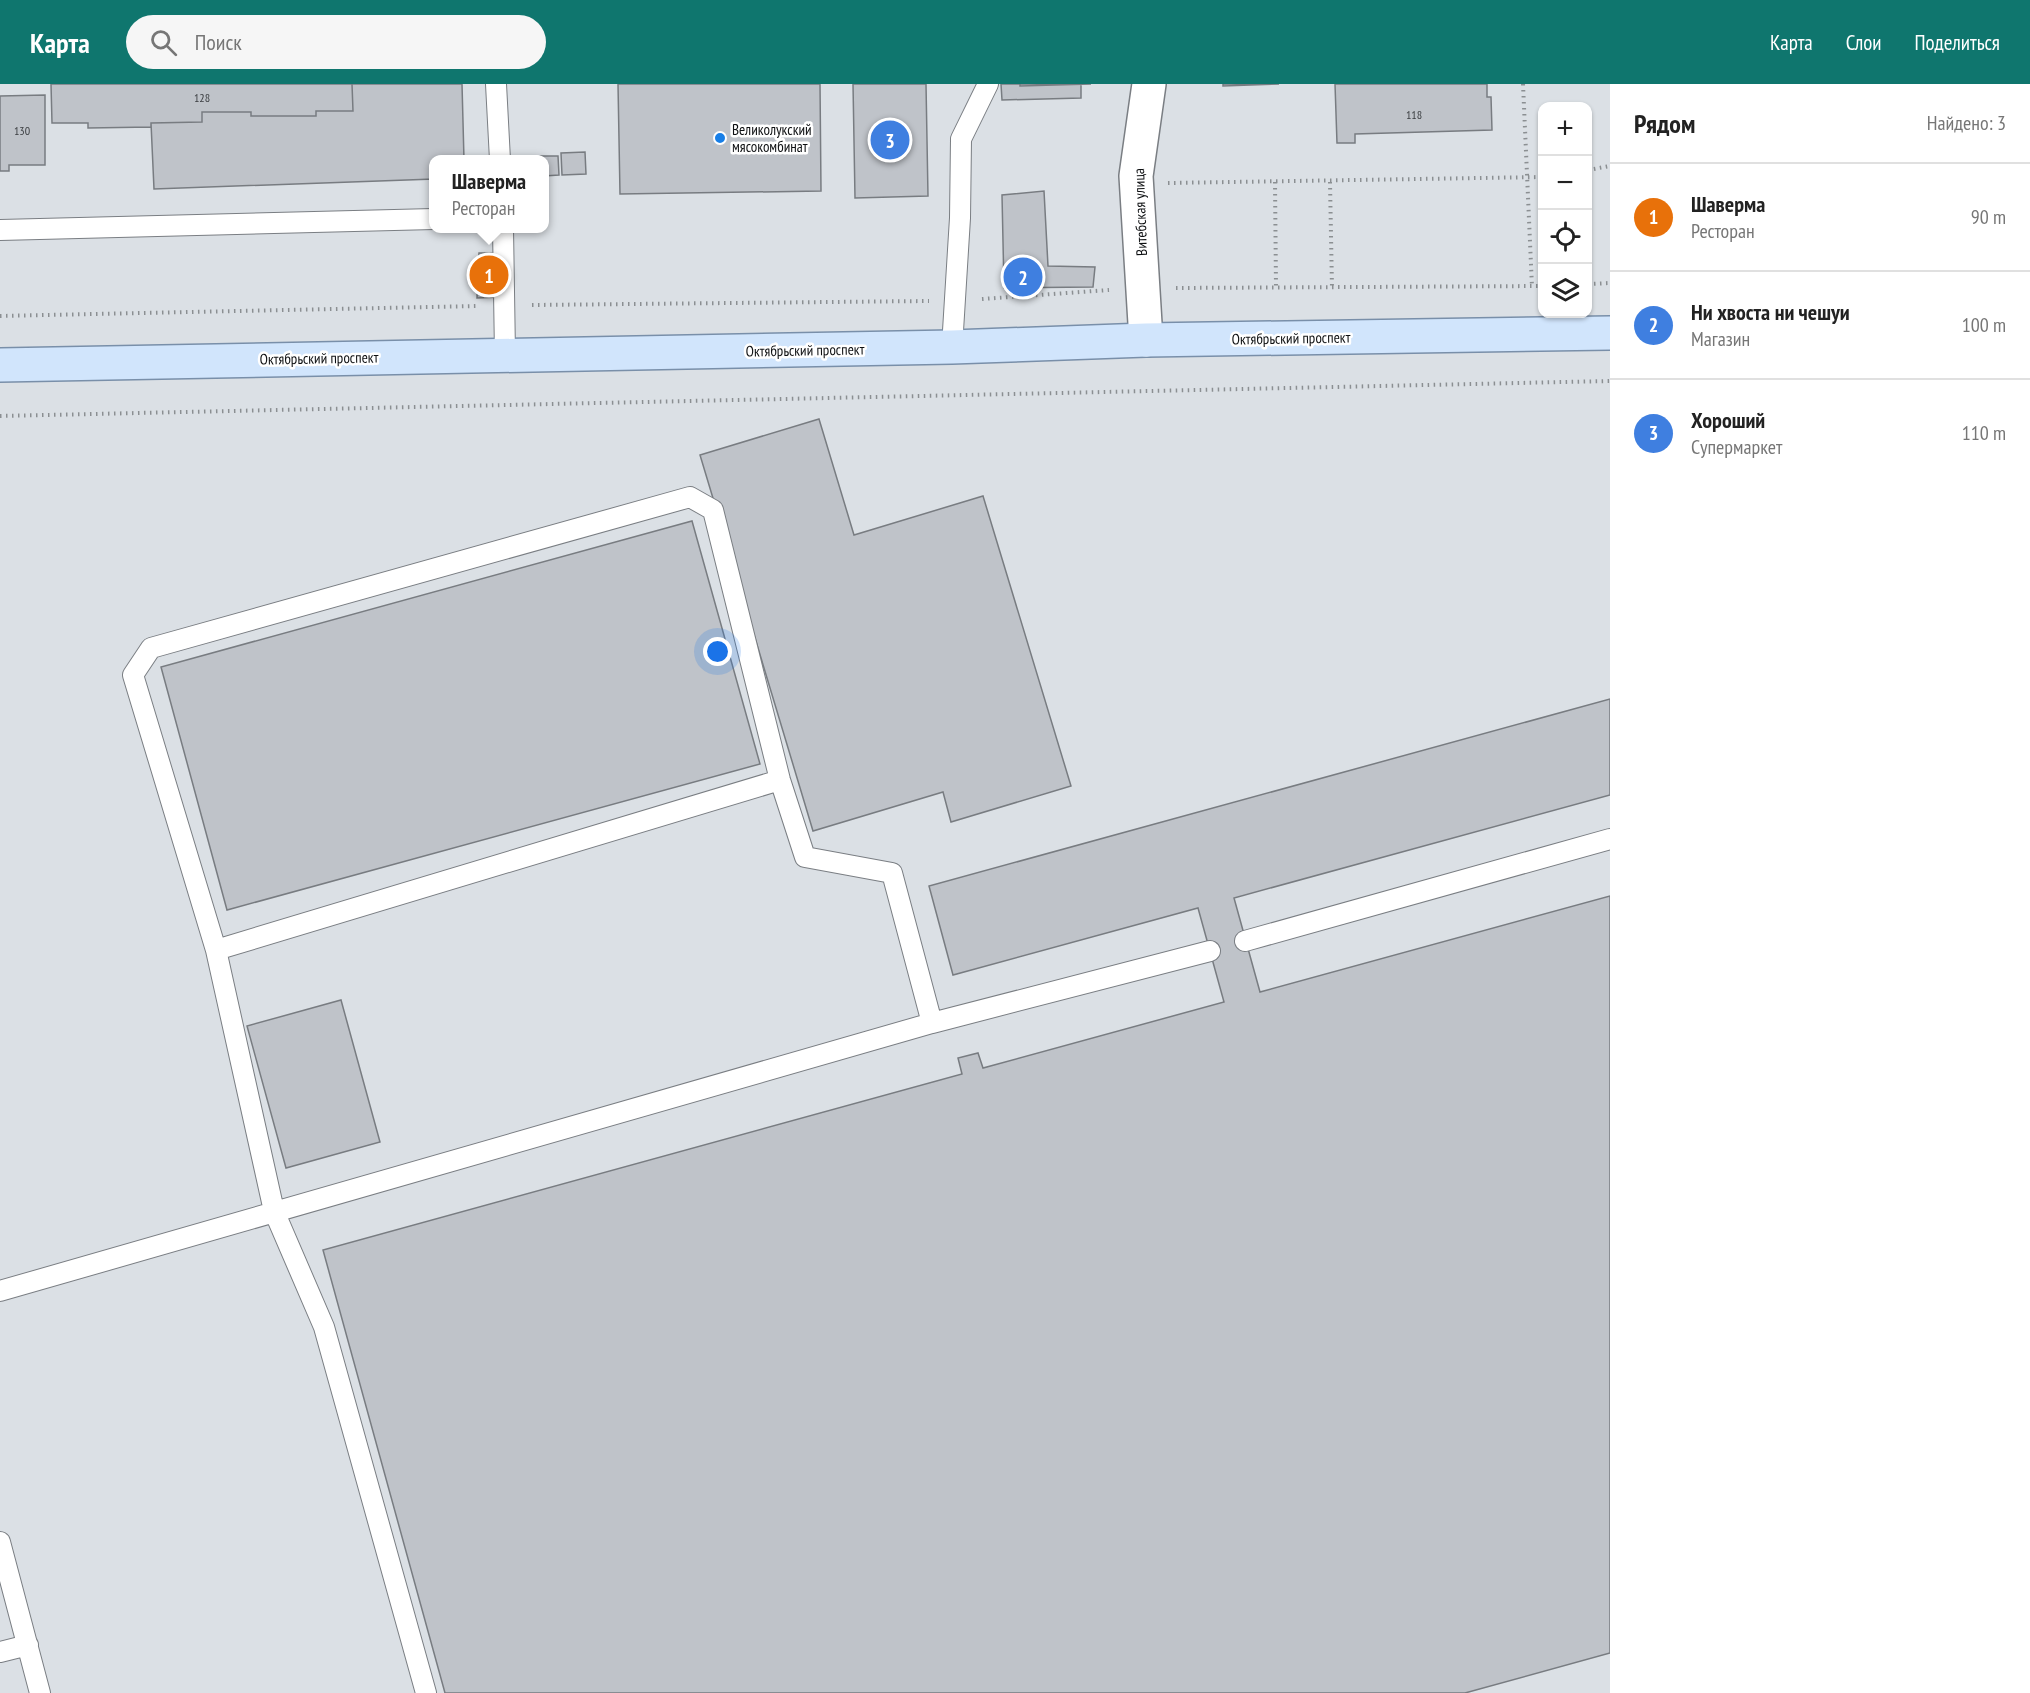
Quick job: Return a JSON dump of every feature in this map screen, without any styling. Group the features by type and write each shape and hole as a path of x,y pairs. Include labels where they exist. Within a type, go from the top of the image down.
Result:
{"main road":[{"name":"Октябрьский проспект","path":"0,365 952,347 1146,340 1610,333"}],"street":[{"name":"Витебская улица","path":"1146,340 1136,184 1149,84"}],"lane":[{"path":"496,84 500,155"},
{"path":"952,347 962,139 988,84"},
{"path":"0,230 429,219"},
{"path":"503,233 505,354"},
{"path":"426,1693 324,1328 274,1212 216,950 133,675 151,648 690,497 712,510 780,780 805,857 892,873 932,1023"},
{"path":"216,950 780,780"},
{"path":"1245,940 1610,839"},
{"path":"0,1291 932,1023 1210,951"},
{"path":"0,1542 40,1693"},
{"path":"0,1652 28,1645"}],"path":[{"path":"1523,84 1532,287"},
{"path":"1592,169 1610,166"},
{"path":"1136,184 1538,178"},
{"path":"1275,182 1276,288"},
{"path":"1330,182 1332,288"},
{"path":"1592,284 1610,283"},
{"path":"0,316 505,305 955,300 1143,288 1538,286"},
{"path":"0,416 1610,381"}],"building":[{"path":"51,84 352,84 353,111 316,111 316,116 251,116 251,112 202,112 202,122 151,123 151,127 88,128 88,123 52,123"},
{"path":"352,84 462,84 464,155 429,155 429,179 154,189 151,123 202,122 202,112 251,112 251,116 316,116 316,111 353,111"},
{"name":"Великолукский мясокомбинат","path":"618,84 820,84 821,191 620,194"},
{"path":"853,84 926,84 928,196 855,198"},
{"path":"1001,84 1081,84 1081,98 1002,100"},
{"path":"1020,84 1091,84 1020,86"},
{"path":"1223,84 1279,84 1223,86"},
{"path":"1335,84 1487,84 1487,97 1491,97 1492,130 1355,134 1355,143 1337,143"},
{"path":"45,95 45,165 9,165 9,171 0,171 0,96"},
{"path":"585,152 586,174 562,175 561,153"},
{"path":"549,156 558,156 559,175 549,176"},
{"path":"1044,191 1048,266 1095,267 1093,287 1004,288 1002,195"},
{"path":"479,253 498,253 500,297 477,298"},
{"path":"819,419 854,535 983,496 1071,786 951,822 943,792 813,831 700,455"},
{"path":"692,521 760,764 227,910 161,667"},
{"path":"1610,699 1610,795 1234,898 1260,992 1610,896 1610,1653 1465,1693 445,1693 323,1250 962,1074 958,1058 978,1053 983,1068 1224,1002 1198,908 953,975 929,886"},
{"path":"341,1000 380,1142 286,1168 247,1026"}],"place":[{"name":"Великолукский мясокомбинат","path":"720,138"},
{"name":"Хороший","path":"890,140"},
{"name":"Шаверма","path":"489,275"},
{"name":"Ни хвоста ни чешуи","path":"1023,277"}]}
